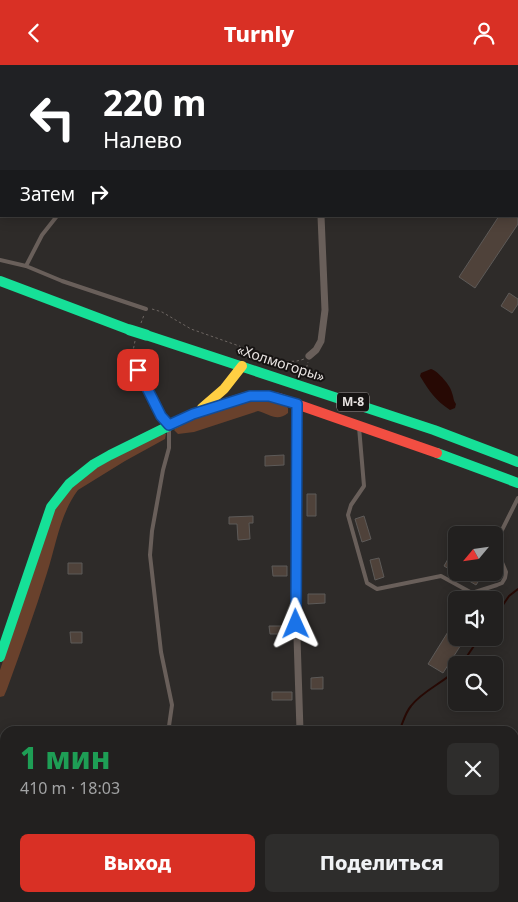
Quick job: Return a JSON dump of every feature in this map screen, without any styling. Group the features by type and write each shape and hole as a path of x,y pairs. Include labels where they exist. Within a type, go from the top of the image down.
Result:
{"main road":[{"name":"«Холмогоры»","path":"0,281 130,330 434,430 518,462"},
{"path":"220,400 242,366"},
{"path":"0,657 51,507 69,483 94,464 220,400 258,395 279,398 518,483"}],"street":[{"path":"309,356 316,350 320,341 325,310 321,217"},
{"path":"297,404 296,606 300,726"}],"lane":[{"path":"26,267 42,235 56,217"},
{"path":"0,260 26,267 146,309"},
{"path":"138,370 161,416 169,425 169,448 152,531 150,555 161,652 172,705 170,726"},
{"path":"359,425 364,486 351,505 348,515 367,583 377,589 441,576 472,593 502,583 506,572 497,548 497,541 518,498"}],"path":[{"path":"162,312 191,329 276,359 297,362 309,356"}],"shaded area":[{"path":"431,369 440,376 451,390 456,404 455,408 450,410 440,403 420,376 421,373"},
{"path":"258,398 282,402 288,408 288,413 277,417 258,411 194,432 178,434 174,430 177,425 222,408"},
{"path":"161,432 166,434 165,439 78,490 72,499 59,530 38,602 7,689 4,696 0,697 0,670 50,520 61,497 81,477"}],"building":[{"path":"498,217 518,217 518,224 475,288 459,277"},
{"path":"509,293 518,299 518,304 512,313 501,306"},
{"path":"284,455 284,465 265,466 265,456"},
{"path":"307,494 316,494 316,516 307,516"},
{"path":"253,516 253,523 249,523 250,539 238,540 237,524 229,524 229,517"},
{"path":"364,516 371,539 362,542 355,519"},
{"path":"379,558 384,577 375,580 370,560"},
{"path":"448,559 448,568 444,566"},
{"path":"68,563 82,563 82,574 68,574"},
{"path":"272,566 287,566 287,576 273,576"},
{"path":"469,581 479,581 476,585"},
{"path":"308,594 325,594 325,603 308,604"},
{"path":"269,626 288,626 288,634 270,634"},
{"path":"70,632 82,632 82,643 71,643"},
{"path":"448,632 448,646 460,646 454,656 448,656 448,665 443,673 428,664"},
{"path":"323,677 323,689 311,689 311,678"},
{"path":"272,692 292,692 292,700 272,700"}],"waterway":[{"path":"503,605 509,596 518,589"},
{"path":"467,656 474,646"},
{"path":"401,726 411,706 427,691 448,677"}],"traffic: fast":[{"path":"0,281 130,330"},
{"path":"130,330 146,335"},
{"path":"146,335 434,430 518,462"},
{"path":"0,657 51,507 69,484 94,464 110,455 193,414 208,409"},
{"path":"437,453 518,483"}],"traffic: slow":[{"path":"202,408 224,389 242,366"}],"traffic: jam":[{"path":"208,409 245,397 258,395 279,398 437,453"}],"route":[{"path":"138,370 161,416 169,425 193,414 250,396 269,396 297,404 296,624"}]}
